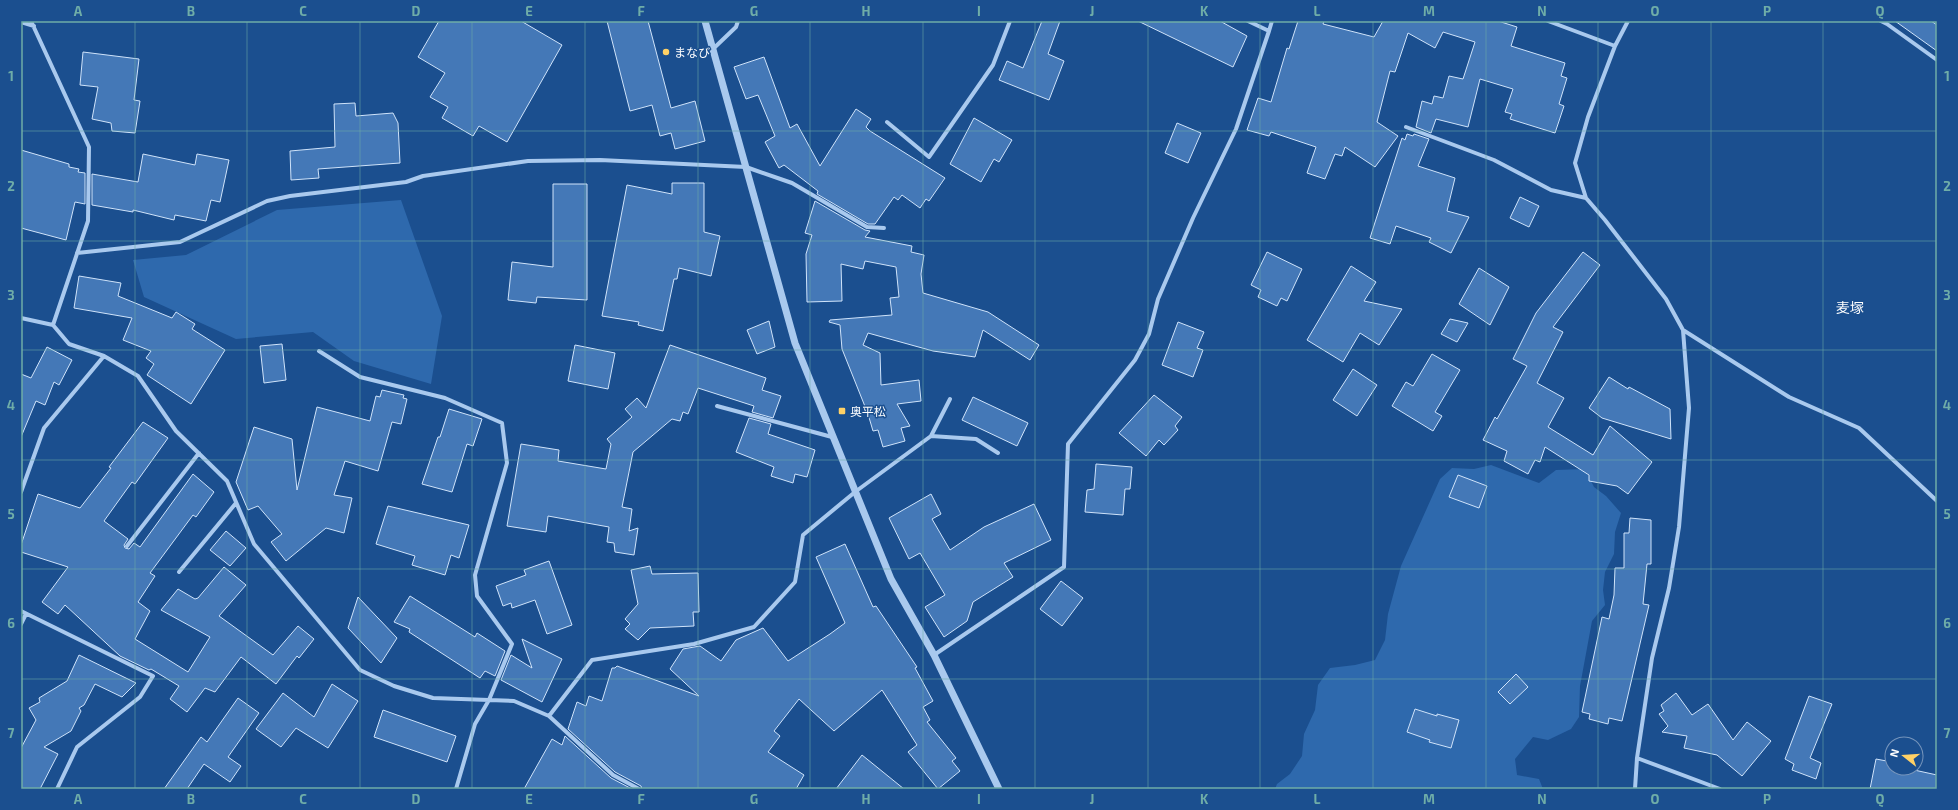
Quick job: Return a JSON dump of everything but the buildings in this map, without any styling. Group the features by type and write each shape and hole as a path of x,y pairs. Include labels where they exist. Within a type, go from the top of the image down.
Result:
{"street":[{"path":"31,21 89,148 88,222 53,325"},
{"path":"705,21 714,48 795,344 891,579 934,655 999,789"},
{"path":"714,48 736,27 738,21"},
{"path":"886,122 929,157 993,65 1010,21"},
{"path":"1248,21 1269,31"},
{"path":"934,655 1064,567 1068,444 1135,360 1149,334 1162,292 1193,218 1236,129 1272,21"},
{"path":"1548,21 1615,46"},
{"path":"1628,21 1615,46 1588,117 1576,163 1586,198 1666,299 1683,330 1689,408 1679,527 1669,588 1652,658 1637,758 1635,789"},
{"path":"1881,21 1937,60"},
{"path":"21,22 34,26"},
{"path":"1406,127 1494,160 1551,190 1586,198"},
{"path":"77,253 180,242 267,201 290,196 406,182 423,176 528,160 600,160 746,167 792,183 867,227 884,228"},
{"path":"21,318 53,325 69,344 104,356 138,376 176,431 227,481 254,544 360,670 394,686 433,698 514,701 549,716 613,775 639,789"},
{"path":"1683,330 1789,397 1859,428 1937,501"},
{"path":"318,351 360,377 445,398 502,423 508,463 475,575 477,596 512,644 489,700 475,724 456,789"},
{"path":"21,492 44,428 104,356"},
{"path":"549,716 592,660 694,644 754,626 795,582 803,535 855,492 931,436 950,399"},
{"path":"717,406 832,437"},
{"path":"931,436 976,439 998,452"},
{"path":"127,546 199,453"},
{"path":"179,572 236,503"},
{"path":"21,611 153,676 140,697 77,747 57,789"},
{"path":"21,624 26,614"},
{"path":"1637,758 1720,789"}],"shaded area":[{"path":"401,200 442,316 431,384 354,361 313,332 236,339 144,297 133,260 186,255 277,210"},
{"path":"1491,465 1539,483 1556,470 1585,469 1594,487 1606,496 1621,513 1615,532 1614,554 1605,572 1603,590 1605,605 1592,621 1580,686 1579,717 1571,729 1548,740 1533,737 1515,759 1517,775 1539,779 1543,789 1275,789 1277,784 1290,774 1302,756 1304,734 1315,710 1318,685 1330,668 1355,665 1375,660 1385,640 1388,614 1401,566 1440,479 1452,468 1474,469"}],"place":[{"name":"まなび","path":"666,52"},
{"name":"奥平松","path":"842,411"}],"district":[{"name":"麦塚","path":"1850,307"}]}
